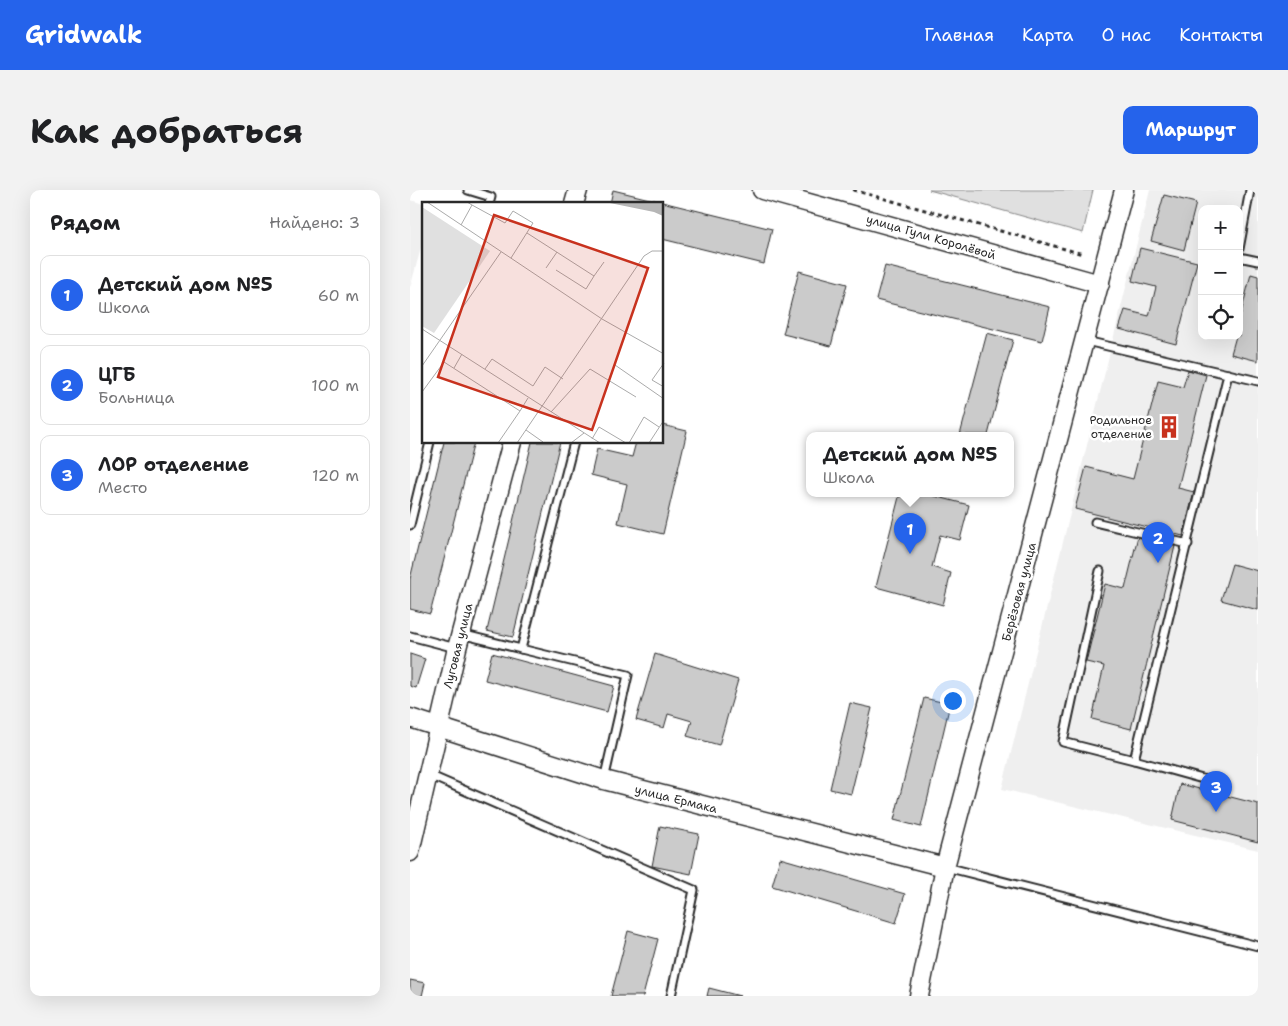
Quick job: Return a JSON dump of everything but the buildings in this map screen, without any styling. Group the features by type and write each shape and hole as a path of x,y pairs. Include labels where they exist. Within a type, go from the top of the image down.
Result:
{"street":[{"name":"улица Гули Королёвой","path":"762,190 1100,284"},
{"name":"Берёзовая улица","path":"919,996 945,867 1086,341 1124,190"},
{"name":"Луговая улица","path":"410,852 459,641 511,444"},
{"name":"улица Ермака","path":"410,718 604,780 945,867"}],"lane":[{"path":"468,190 491,197 490,202"},
{"path":"1243,228 1250,190"},
{"path":"1243,258 1258,261"},
{"path":"1086,341 1258,381"},
{"path":"1134,760 1228,374"},
{"path":"410,525 430,444"},
{"path":"521,649 573,444"},
{"path":"1095,522 1188,544"},
{"path":"1100,571 1064,742 1217,783"},
{"path":"410,636 521,649 628,675 604,780"},
{"path":"428,775 694,890 672,996"},
{"path":"945,867 1258,946"}],"path":[{"path":"853,190 1083,254"}],"shaded area":[{"path":"929,190 1093,190 1083,233"},
{"path":"1150,190 1258,190 1258,850 1002,789"},
{"path":"410,200 422,203 422,244 410,288"}],"place":[{"name":"Родильное отделение","path":"1169,427"},
{"name":"Детский дом №5","path":"910,554"},
{"name":"ЦГБ","path":"1158,563"},
{"name":"ЛОР отделение","path":"1216,812"}]}
